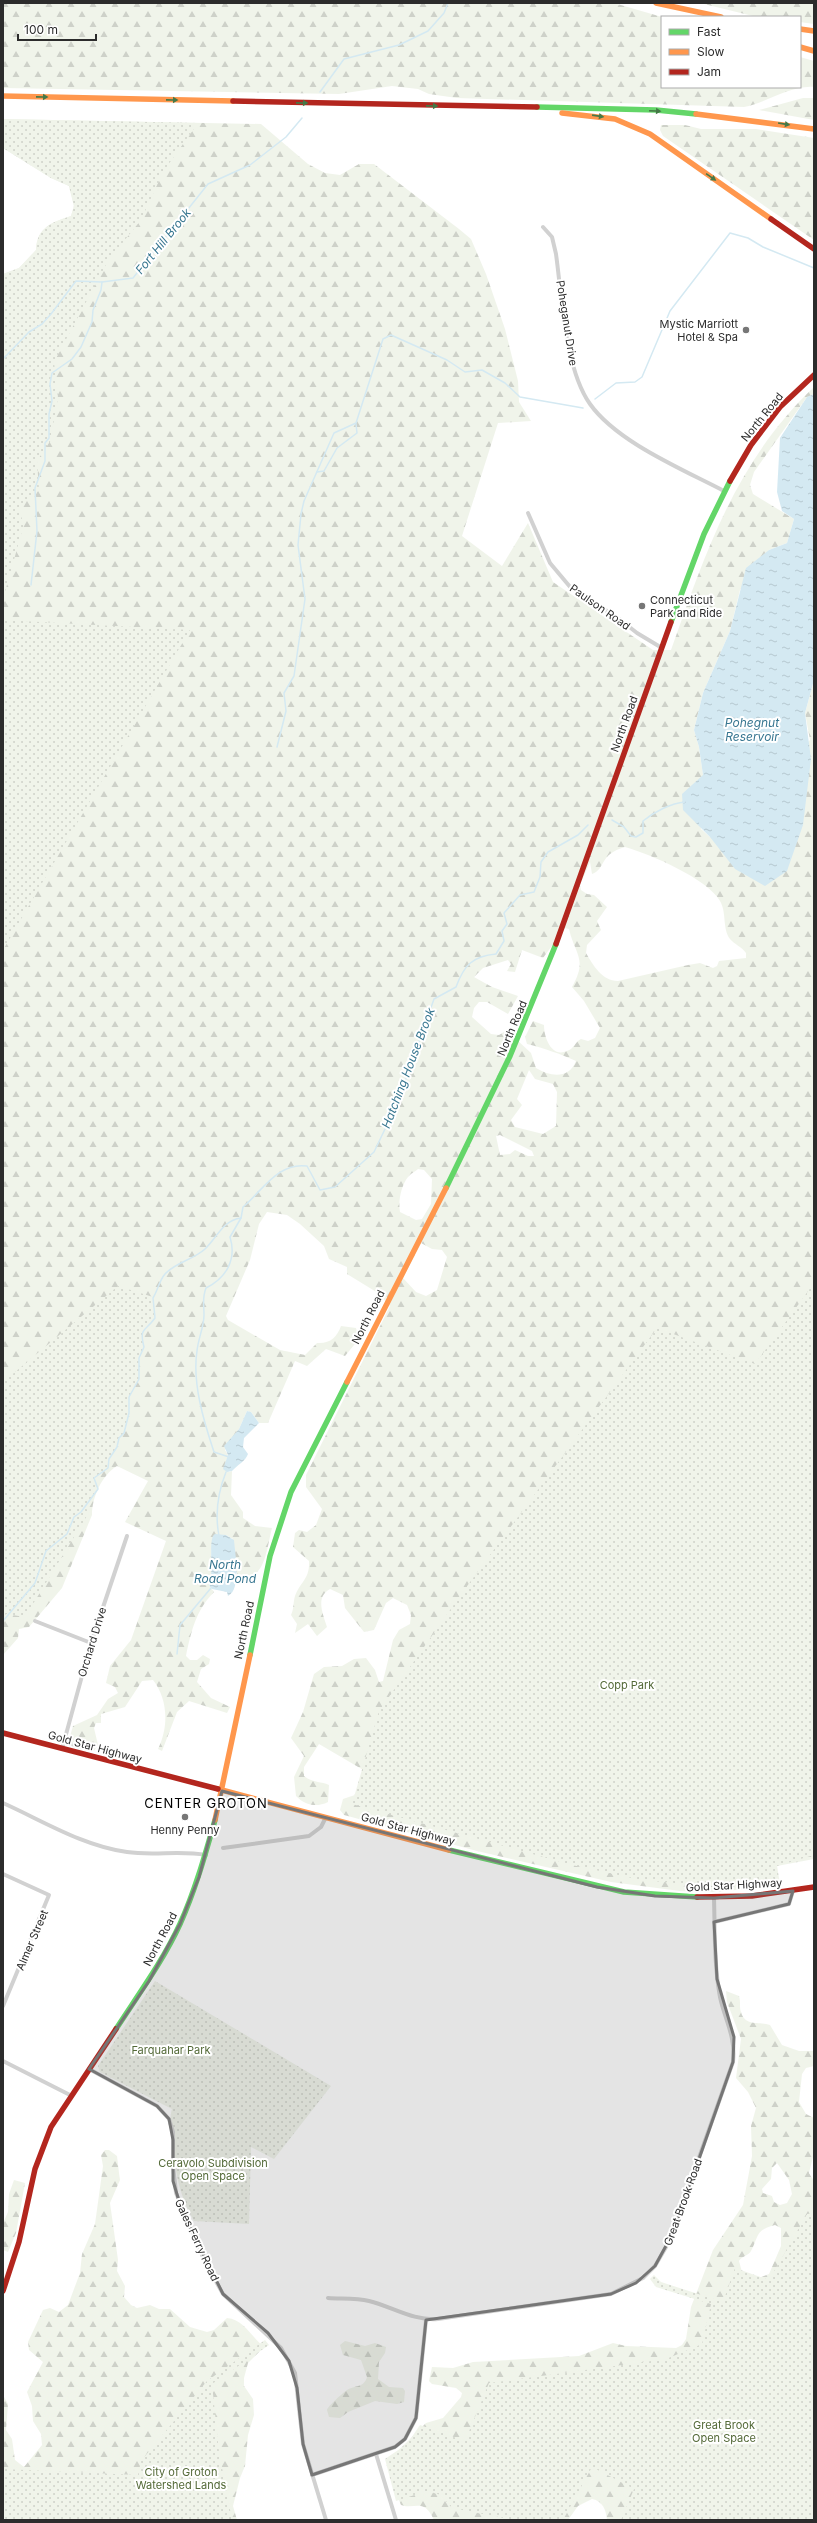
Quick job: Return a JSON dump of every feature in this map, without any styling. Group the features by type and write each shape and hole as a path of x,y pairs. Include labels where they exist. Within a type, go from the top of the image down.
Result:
{"main road":[{"path":"650,3 695,16"},
{"path":"656,3 716,16"},
{"path":"801,29 814,31"},
{"path":"801,47 814,51"},
{"path":"3,96 656,110 753,120 814,129"},
{"path":"490,107 596,115 633,125 650,134 814,249"},
{"name":"North Road","path":"3,2291 19,2242 35,2169 51,2128 70,2095 163,1958 191,1898 206,1855 222,1791 270,1556 291,1492 486,1110 517,1043 594,841 704,534 724,491 758,435 775,413 814,375"},
{"name":"Gold Star Highway","path":"3,1733 597,1887 655,1896 714,1898 793,1891 814,1887"}],"street":[{"name":"Poheganut Drive","path":"543,227 552,237 556,254 572,360 589,403 606,422 627,439 724,491"},
{"name":"Paulson Road","path":"528,513 550,563 571,588 618,618 637,634 662,648"},
{"name":"Orchard Drive","path":"62,1749 91,1643 127,1536"},
{"path":"35,1621 91,1643"},
{"path":"3,1803 84,1840 112,1849 143,1854 206,1855"},
{"path":"223,1848 309,1836 321,1827 326,1817"},
{"name":"Almer Street","path":"3,1874 49,1895 3,2006"},
{"path":"714,1922 789,1904 793,1891"},
{"name":"Great Brook Road","path":"328,2298 367,2300 426,2320 611,2294 636,2283 655,2266 673,2233 733,2062 734,2037 723,2009 717,1979 714,1898"},
{"path":"3,2062 70,2095"},
{"name":"Gales Ferry Road","path":"89,2069 157,2106 169,2119 174,2140 174,2181 182,2211 208,2268 223,2294 236,2308 268,2333 289,2361 297,2388 303,2444 326,2520"},
{"path":"312,2474 395,2447 405,2439 414,2423 426,2320"},
{"path":"376,2454 396,2520"}],"highlighted area":[{"path":"222,1791 597,1887 655,1896 714,1898 793,1891 789,1904 714,1922 717,1979 734,2037 733,2062 673,2233 655,2266 636,2283 611,2294 426,2320 416,2418 405,2439 395,2447 312,2475 303,2444 297,2388 289,2361 268,2333 223,2294 182,2211 173,2181 173,2140 169,2119 157,2106 89,2069 149,1981 180,1924 199,1877"}],"green space":[{"path":"3,3 614,3 661,17 661,88 800,88 744,107 457,98 429,94 418,89 392,86 339,94 3,88"},
{"path":"700,3 814,3 814,24 801,22 801,16 753,16"},
{"path":"801,57 814,61 814,87 801,88"},
{"path":"803,98 814,98 814,120 759,110"},
{"path":"3,119 261,124 308,164 325,173 340,175 359,164 374,164 459,229 471,239 486,274 505,329 518,381 519,402 531,421 498,423 462,536 502,566 528,523 553,582 653,650 671,650 697,578 726,509 764,445 787,415 814,387 814,394 807,397 754,472 750,485 753,494 794,519 787,543 769,550 740,590 730,631 703,693 694,730 699,747 703,775 701,829 710,837 810,740 805,713 814,680 814,1859 777,1866 778,1886 715,1892 680,1891 611,1882 477,1851 344,1815 340,1810 343,1799 355,1795 365,1771 319,1744 304,1767 304,1776 310,1780 329,1785 328,1802 319,1805 311,1805 303,1802 296,1796 294,1777 304,1756 291,1738 303,1712 314,1674 324,1667 342,1666 354,1659 366,1658 375,1670 379,1682 383,1681 393,1640 399,1630 410,1624 411,1615 407,1605 393,1598 386,1603 374,1630 364,1632 345,1608 343,1595 330,1589 325,1592 321,1601 322,1611 327,1627 317,1636 308,1624 295,1633 297,1624 291,1615 295,1596 308,1572 309,1561 293,1547 295,1533 299,1530 307,1532 316,1525 322,1509 306,1487 306,1475 390,1306 378,1293 347,1274 347,1267 329,1259 324,1246 300,1224 287,1215 267,1212 259,1224 250,1260 226,1316 228,1320 280,1350 305,1355 317,1343 326,1342 332,1339 341,1326 356,1328 359,1339 345,1356 326,1349 307,1366 295,1361 268,1423 259,1423 251,1412 247,1411 239,1429 225,1450 228,1455 224,1468 229,1472 232,1471 231,1495 243,1512 243,1518 255,1526 272,1528 263,1563 254,1575 246,1576 237,1574 233,1539 226,1535 211,1550 212,1575 209,1585 214,1592 203,1606 195,1622 186,1656 190,1660 197,1660 203,1655 210,1659 209,1664 201,1669 197,1682 211,1698 230,1707 227,1713 189,1701 177,1712 162,1751 158,1749 162,1740 165,1723 162,1696 153,1680 142,1681 125,1707 101,1714 101,1723 96,1723 94,1728 98,1745 94,1751 87,1751 73,1747 68,1743 73,1726 97,1715 108,1699 118,1693 115,1687 106,1683 110,1666 131,1640 166,1541 125,1522 148,1481 117,1466 107,1475 99,1487 92,1508 92,1515 62,1588 29,1627 19,1629 18,1638 3,1655 3,274 19,268 36,250 39,236 43,231 52,224 71,216 74,206 69,186 51,178 3,148","holes":["625,847 649,855 677,868 704,884 720,901 728,935 730,939 746,953 746,958 719,961 717,966 713,968 700,963 618,981 607,978 599,972 586,953 587,945 601,930 597,921 607,907 594,895 587,894 581,890 580,885 590,862 592,874 599,869 611,853","565,928 569,929 579,957 579,970 572,987 584,1001 600,1028 595,1038 588,1041 581,1039 569,1050 557,1052 547,1040 544,1025 533,1021 525,1037 527,1044 552,1051 576,1061 569,1071 559,1075 548,1073 536,1068 531,1053 516,1039 514,1031 509,1029 499,1035 491,1034 472,1017 474,1008 479,1002 487,1002 508,1014 518,996 492,987 474,977 483,968 508,960 511,964 507,971 515,972 522,950 543,958","529,1070 535,1079 553,1084 557,1092 556,1126 543,1134 515,1127 511,1120 522,1105 517,1099","500,1135 532,1151 534,1156 528,1156 515,1150 510,1154 500,1155 496,1136","418,1169 424,1170 432,1179 431,1204 422,1219 416,1220 400,1212 399,1203 402,1189 409,1176","421,1243 432,1249 442,1250 447,1257 437,1290 426,1296 416,1292 403,1278"]},
{"path":"3,119 198,123 163,172 141,220 108,261 54,362 58,398 52,431 53,437 37,461 39,490 20,506 19,511 24,524 3,599 3,274 19,268 36,250 37,242 42,231 51,224 71,216 74,206 69,186 51,178 3,148"},
{"path":"661,125 685,125 701,129 756,129 814,138 814,240 663,136 660,130"},
{"path":"3,620 190,630 3,950"},
{"name":"Copp Park","path":"814,1283 814,1855 777,1866 780,1884 708,1886 641,1880 572,1865 352,1804 379,1711 462,1593 657,1328 755,1364"},
{"path":"118,1286 153,1297 156,1314 155,1319 143,1331 142,1337 144,1347 139,1358 139,1379 129,1397 129,1413 124,1433 119,1438 117,1447 109,1459 108,1468 94,1478 97,1490 84,1508 90,1511 25,1617 6,1614 3,1618 3,1382"},
{"name":"Farquahar Park","path":"155,1981 331,2086 274,2159 251,2147 249,2224 194,2221 184,2200 178,2180 174,2159 171,2119 172,2109 100,2072 98,2066"},
{"name":"Great Brook Open Space","path":"726,1991 739,1996 740,2010 746,2020 753,2023 770,2025 782,2045 799,2051 814,2051 814,2066 806,2068 802,2074 799,2102 806,2114 814,2118 814,2153 809,2173 814,2181 814,2520 607,2520 603,2506 596,2500 592,2499 578,2506 568,2520 434,2520 423,2506 401,2505 398,2498 398,2451 426,2423 443,2418 461,2397 462,2393 456,2388 432,2384 429,2381 432,2367 453,2368 473,2362 579,2356 613,2343 626,2346 676,2348 682,2345 686,2339 691,2307 713,2250 743,2205 752,2156 751,2126 756,2108 748,2092 736,2078 741,2039 727,2002","holes":["777,2163 789,2180 792,2194 787,2203 780,2205 774,2202 772,2196 763,2193 762,2189 771,2179 772,2168","775,2225 781,2228 781,2246 769,2274 759,2278 742,2272 739,2261 751,2251 758,2234 764,2229"]},
{"path":"105,2150 109,2150 117,2156 120,2180 110,2203 118,2260 117,2271 125,2286 124,2297 131,2305 137,2308 150,2305 159,2309 170,2309 190,2327 207,2332 214,2330 227,2318 233,2319 238,2321 262,2345 260,2351 248,2363 244,2378 244,2386 253,2399 254,2415 248,2435 245,2466 240,2478 233,2506 237,2520 3,2520 3,2395 8,2404 6,2430 12,2439 15,2460 24,2467 42,2445 41,2434 33,2421 32,2406 27,2392 43,2362 29,2350 28,2342 43,2310 50,2308 59,2312 68,2305 80,2273 82,2254 95,2224 103,2166 101,2155"},
{"path":"14,2180 25,2183 16,2233 8,2252 3,2250 3,2223 8,2212 9,2194"},
{"name":"Great Brook Open Space","path":"814,2213 814,2520 621,2520 634,2489 592,2467 563,2520 514,2520 452,2508 441,2495 427,2491 396,2501 385,2459 407,2444 420,2425 465,2441 489,2383 666,2359 702,2344 711,2304 656,2287 650,2279 654,2275 661,2282 723,2302 735,2268 769,2280 807,2214"},
{"name":"City of Groton Watershed Lands","path":"265,2340 269,2345 212,2384 219,2452 232,2520 3,2520 3,2469 138,2475 141,2461 207,2381"},
{"path":"345,2341 365,2346 375,2343 386,2347 385,2353 379,2362 378,2379 389,2387 403,2388 405,2391 404,2402 397,2404 375,2401 348,2412 340,2418 329,2417 327,2410 328,2408 347,2390 364,2383 367,2377 361,2360 343,2355 340,2345"}],"water":[{"name":"Pohegnut Reservoir","path":"814,394 814,680 805,713 811,759 803,825 787,871 765,886 735,869 710,837 683,810 682,794 703,775 699,747 694,730 703,693 730,631 746,568 769,550 787,543 794,519 782,511 777,492 780,438 807,397"},
{"path":"247,1411 251,1412 259,1423 244,1438 243,1447 248,1454 247,1457 232,1471 227,1472 223,1469 228,1455 224,1446 239,1429"},
{"name":"North Road Pond","path":"215,1534 226,1535 234,1540 237,1571 235,1586 228,1596 227,1592 212,1589 209,1585 211,1580 211,1549"}],"waterway":[{"name":"Fort Hill Brook","path":"320,92 344,59 399,45 428,31 444,13 448,3"},
{"name":"Fort Hill Brook","path":"3,359 29,332 42,324 76,281 102,282 133,278 208,184 250,165 286,137 302,118"},
{"path":"595,399 616,383 635,382 642,377 670,311 730,233 748,238 763,247 814,268"},
{"path":"31,585 37,531 35,488 45,461 45,443 49,438 49,414 52,401 50,384 52,373 72,359 81,347 92,322 93,310 101,290 102,282"},
{"path":"277,747 286,711 284,693 294,676 305,599 298,545 301,514 304,501 334,433 356,423 383,339 391,335 447,360 465,372 482,370 505,383 520,397 583,408"},
{"path":"317,472 324,471 337,448 357,433 356,424"},
{"name":"Hatching House Brook","path":"612,820 624,827 631,836 636,837 643,833 643,821 647,818 668,806 685,802"},
{"name":"Hatching House Brook","path":"229,1457 214,1452 206,1428 200,1402 196,1376 196,1363 204,1320 204,1298 206,1288 224,1274 231,1261 232,1245 230,1237 241,1218 243,1207 272,1179 288,1168 307,1166 320,1190 335,1187 374,1152 397,1104 434,999 456,987 462,973 470,963 481,957 496,954 504,941 502,931 507,924 504,913 520,895 534,892 540,877 541,862 548,852 578,835 588,825"},
{"path":"3,1621 35,1583 46,1551 67,1534 74,1517 81,1512 98,1489 94,1478 108,1468 109,1459 117,1447 119,1438 124,1433 129,1413 129,1397 139,1379 139,1358 144,1347 142,1336 144,1330 155,1318 153,1298 163,1277 169,1270 205,1249 220,1230 229,1222 241,1218"},
{"name":"Hatching House Brook","path":"219,1536 217,1520 218,1504 221,1487 226,1472"},
{"name":"Hatching House Brook","path":"177,1654 180,1625 211,1588"}],"traffic: fast":[{"path":"537,107 656,110 696,114"},
{"path":"671,622 704,534 730,481"},
{"path":"446,1188 510,1056 556,944"},
{"path":"250,1655 270,1556 291,1492 347,1382"},
{"path":"116,2029 158,1965 180,1924 195,1886 215,1820"},
{"path":"449,1850 624,1892 697,1897"}],"traffic: slow":[{"path":"656,3 716,16"},
{"path":"801,29 814,31"},
{"path":"801,47 814,51"},
{"path":"3,96 233,101"},
{"path":"562,113 615,119 650,134 771,219"},
{"path":"696,114 814,129"},
{"path":"347,1382 446,1188"},
{"path":"215,1820 250,1655"},
{"path":"218,1789 449,1850"}],"traffic: jam":[{"path":"233,101 537,107"},
{"path":"771,219 814,249"},
{"path":"730,481 751,445 780,407 814,375"},
{"path":"556,944 671,622"},
{"path":"3,1733 218,1789"},
{"path":"697,1897 752,1896 814,1887"},
{"path":"3,2291 19,2242 35,2169 51,2127 116,2029"}],"place":[{"name":"Mystic Marriott Hotel & Spa","path":"746,330"},
{"name":"Connecticut Park and Ride","path":"642,606"},
{"name":"Henny Penny","path":"185,1817"}],"district":[{"name":"CENTER GROTON","path":"206,1803"}],"park label":[{"name":"Ceravolo Subdivision Open Space","path":"213,2169"}]}
